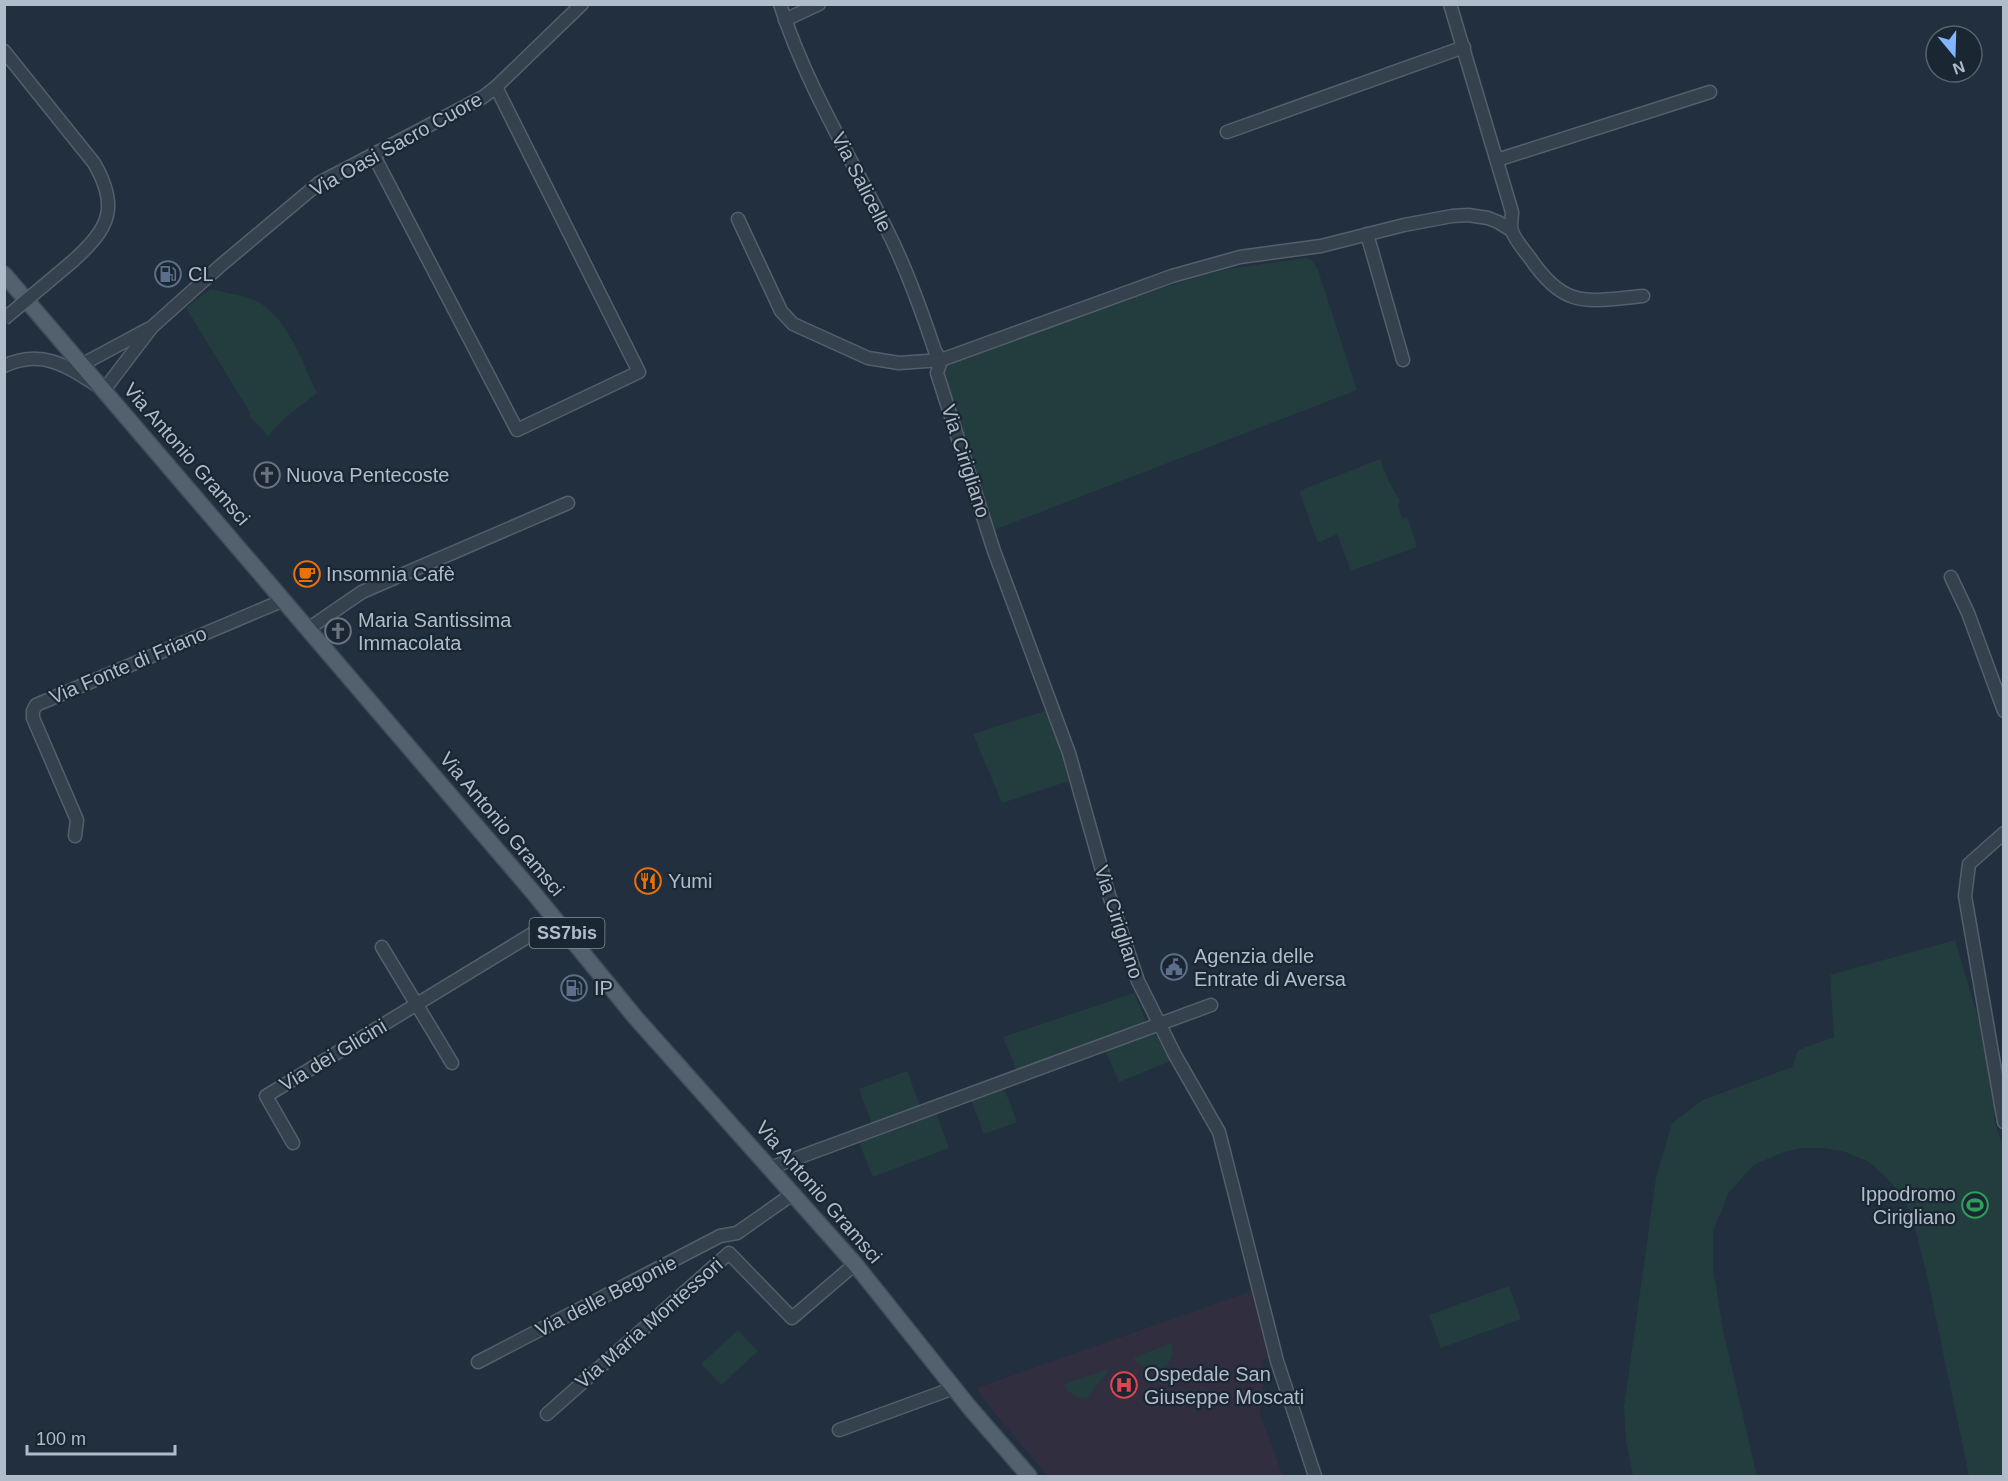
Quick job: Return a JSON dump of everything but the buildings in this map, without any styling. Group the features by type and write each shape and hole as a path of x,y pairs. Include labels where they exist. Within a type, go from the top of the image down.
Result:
{"main road":[{"name":"SS7bis","path":"4,274 83,364"},
{"name":"Via Antonio Gramsci","path":"83,364 635,1017 855,1264 954,1388 1029,1476"}],"street":[{"name":"Via Oasi Sacro Cuore","path":"104,390 152,327 319,183 469,105 496,87 582,4"},
{"name":"Via Salicelle","path":"780,4 795,48 887,230 906,273 935,351 941,360"},
{"path":"785,20 819,4"},
{"path":"1450,4 1512,212 1511,230"},
{"path":"1227,132 1464,47"},
{"path":"4,51 94,163 109,196 109,210 95,241 4,319"},
{"path":"373,154 516,430 639,372 496,87"},
{"path":"1497,160 1710,92"},
{"path":"738,219 781,311 793,324 868,358 899,363 941,360 1172,276 1240,257 1321,246 1452,216 1468,215 1488,218 1511,230 1543,277 1560,291 1579,299 1592,301 1643,296"},
{"path":"1367,234 1403,360"},
{"name":"Via Oasi Sacro Cuore","path":"83,364 152,327"},
{"path":"4,366 28,358 45,359 74,371 104,390"},
{"name":"Via Cirigliano","path":"941,360 937,374 994,551 1069,753 1107,892 1138,981 1158,1023 1219,1132 1277,1361 1315,1476"},
{"path":"308,629 362,592 568,504"},
{"path":"1951,577 1968,613 2004,711"},
{"name":"Via Fonte di Friano","path":"75,836 77,820 33,718 36,705 284,600"},
{"path":"2004,833 1969,864 1965,896 2004,1122"},
{"name":"Via dei Glicini","path":"292,1143 266,1096 555,920"},
{"path":"382,947 452,1064"},
{"path":"770,1168 1211,1005"},
{"name":"Via delle Begonie","path":"478,1362 720,1236 737,1233 794,1193"},
{"name":"Via Maria Montessori","path":"547,1414 729,1253 792,1318 855,1264"},
{"path":"839,1430 954,1388"}],"shaded area":[{"name":"Ospedale San Giuseppe Moscati","path":"1251,1291 1268,1358 1262,1360 1265,1372 1260,1414 1283,1476 1047,1476 976,1388"}],"green space":[{"path":"1306,258 1312,260 1318,270 1357,390 994,530 942,376 945,365 1115,303 1204,275 1233,268"},
{"path":"210,289 249,298 270,310 294,344 317,393 284,419 268,436 249,416 251,414 186,308"},
{"path":"1380,459 1400,501 1398,506 1402,518 1407,517 1417,547 1351,571 1337,534 1318,543 1299,491"},
{"path":"1048,710 1069,781 1002,803 973,734"},
{"name":"Ippodromo Cirigliano","path":"1955,940 1979,1021 1996,1099 1994,1119 2003,1148 2003,1476 1969,1476 1926,1271 1914,1224 1905,1200 1886,1177 1869,1162 1843,1151 1801,1148 1781,1153 1754,1165 1729,1192 1713,1231 1713,1268 1723,1330 1757,1476 1633,1476 1626,1441 1624,1407 1656,1178 1672,1123 1703,1100 1792,1067 1798,1050 1834,1037 1830,975"},
{"path":"1134,993 1146,1021 1017,1071 1003,1037"},
{"path":"1154,1033 1171,1061 1119,1082 1105,1050"},
{"path":"907,1071 920,1106 872,1124 859,1089"},
{"path":"1004,1088 1017,1122 984,1134 971,1100"},
{"path":"936,1113 949,1148 873,1177 859,1143"},
{"path":"1509,1286 1521,1319 1441,1348 1429,1315"},
{"path":"738,1330 758,1351 721,1385 701,1364"},
{"path":"1171,1343 1172,1355 1160,1372 1147,1369 1133,1358"},
{"path":"1108,1369 1108,1372 1086,1398 1073,1394 1065,1387 1064,1384"}],"place":[{"name":"CL","path":"168,274"},
{"name":"Nuova Pentecoste","path":"267,475"},
{"name":"Insomnia Cafè","path":"307,574"},
{"name":"Maria Santissima Immacolata","path":"338,631"},
{"name":"Yumi","path":"648,881"},
{"name":"Agenzia delle Entrate di Aversa","path":"1174,967"},
{"name":"IP","path":"574,988"},
{"name":"Ippodromo Cirigliano","path":"1975,1205"},
{"name":"Ospedale San Giuseppe Moscati","path":"1124,1385"}]}
